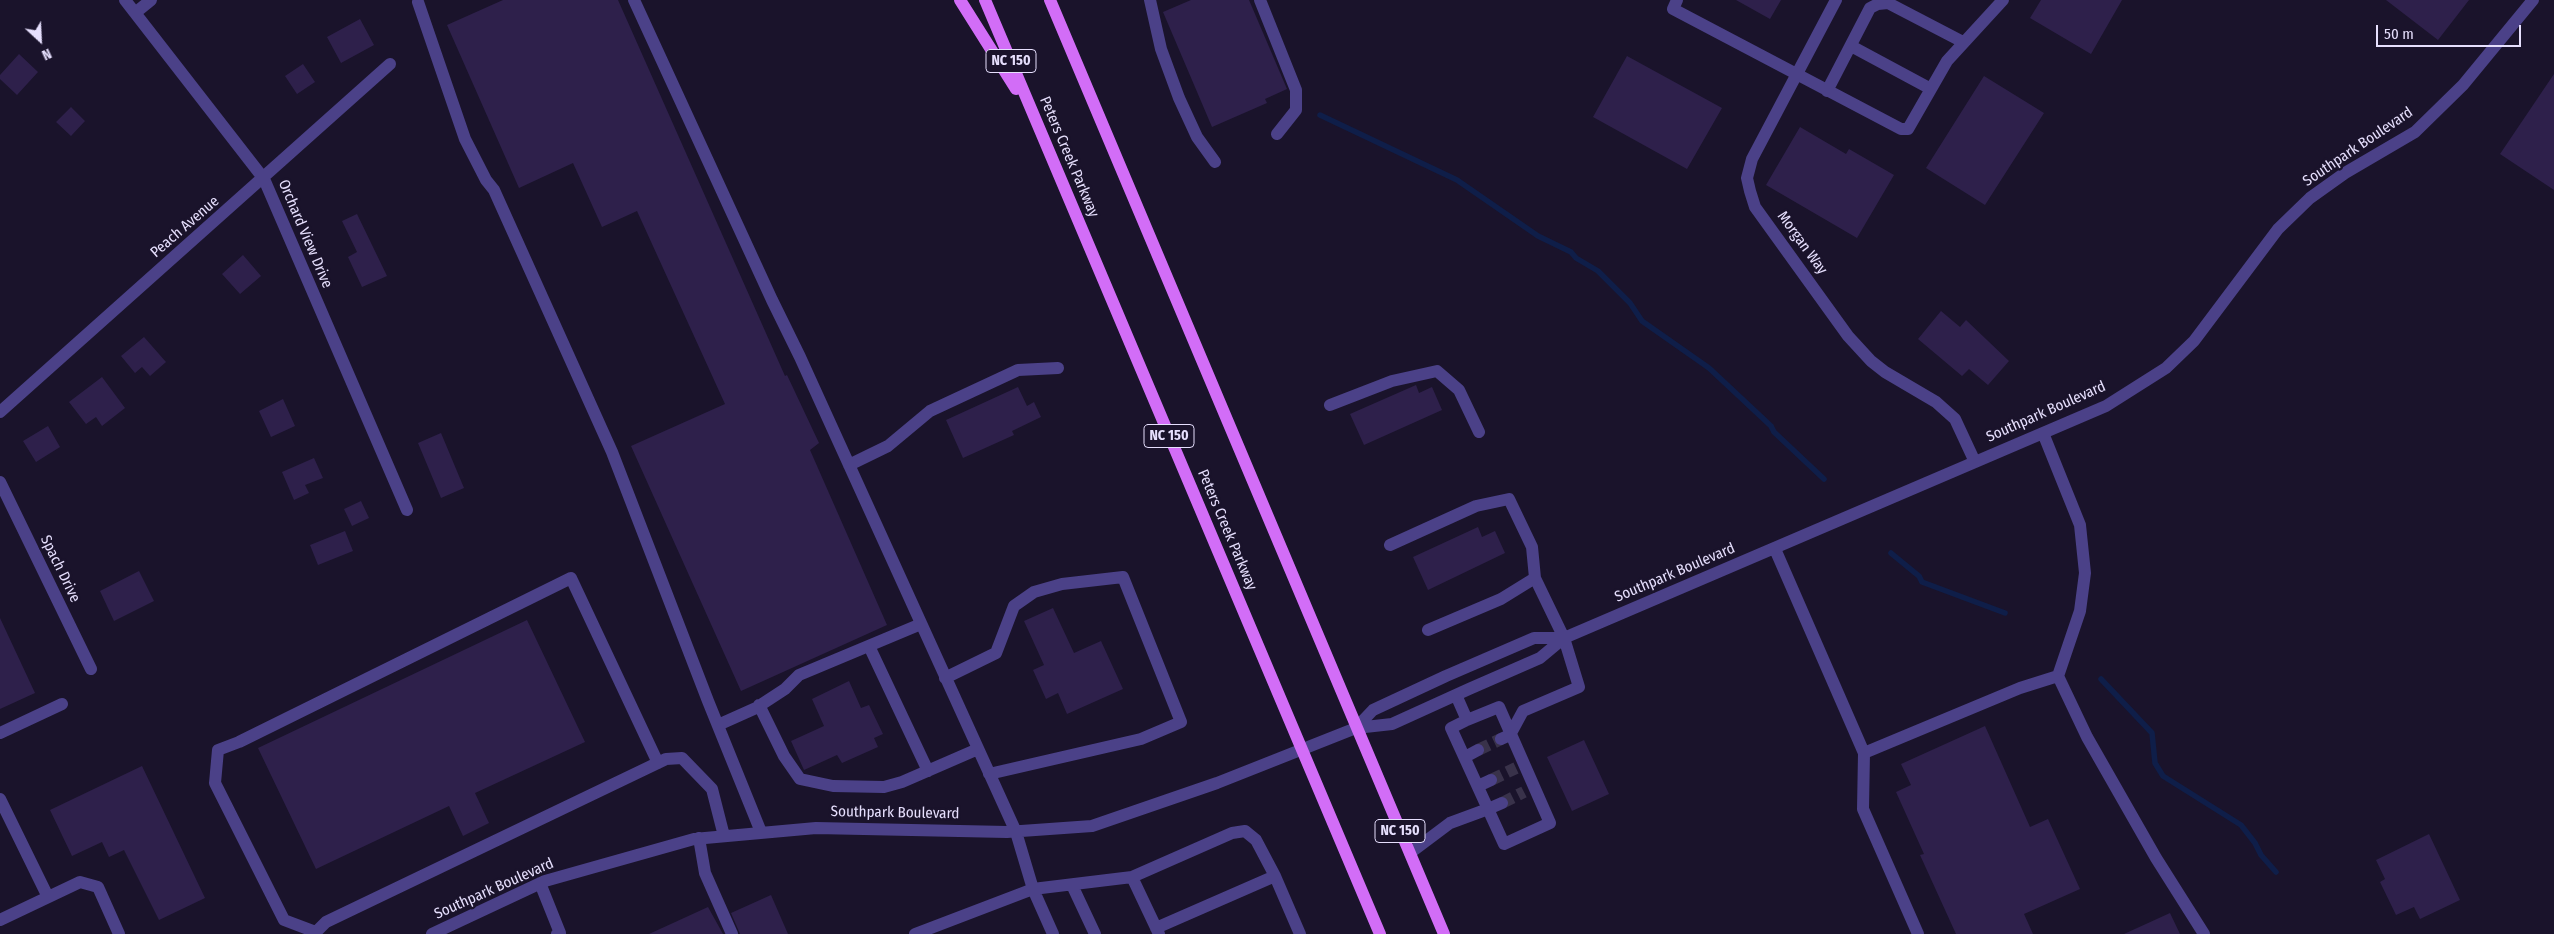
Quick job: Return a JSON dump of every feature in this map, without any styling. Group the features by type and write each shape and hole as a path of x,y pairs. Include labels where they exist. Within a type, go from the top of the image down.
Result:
{"main road":[{"path":"960,0 1037,122"},
{"name":"Peters Creek Parkway","path":"985,0 1380,934"},
{"name":"NC 150","path":"1050,0 1444,934"},
{"path":"1059,0 1072,53"}],"street":[{"name":"Orchard View Drive","path":"124,0 264,179 406,510"},
{"path":"135,13 152,0"},
{"path":"634,0 1016,832 1034,889 1053,934"},
{"path":"1150,0 1161,49 1179,98 1197,137 1215,162"},
{"path":"1260,0 1296,90 1296,110 1277,134"},
{"path":"1677,0 1673,9 1901,129 1908,129 1947,61 2002,0"},
{"name":"Morgan Way","path":"1836,0 1752,159 1747,178 1755,207 1848,336 1871,361 1885,372 1936,402 1956,418 1975,462"},
{"name":"Southpark Boulevard","path":"432,934 540,883 699,838 816,828 1016,832 1092,826 1217,784 1356,728 1392,724 1540,658 1564,638 2106,406 2166,368 2194,341 2278,229 2310,198 2331,183 2415,132 2463,85 2533,0"},
{"path":"418,2 465,139 486,180 494,190 612,452 761,832"},
{"path":"1828,91 1870,8 1888,3 1963,42"},
{"path":"1850,46 1931,90"},
{"name":"Peach Avenue","path":"0,412 264,179 390,64"},
{"path":"849,465 888,446 930,411 1018,370 1058,368"},
{"path":"1330,405 1392,381 1438,371 1459,390 1479,432"},
{"path":"2043,433 2080,525 2085,573 2080,611 2058,676 2087,736 2156,858 2204,934"},
{"name":"Spach Drive","path":"0,482 91,669"},
{"path":"1390,545 1476,506 1510,499 1532,547 1535,578 1564,638 1579,687 1523,711 1506,737"},
{"path":"1775,549 1864,753 1863,810 1918,934"},
{"path":"945,678 996,653 1014,606 1034,592 1062,584 1123,577 1182,722 1141,739 989,774"},
{"path":"658,763 571,578 238,742 218,750 215,783 284,920 316,933 326,922 658,763 666,759 682,758 699,773 712,789 724,836"},
{"path":"1428,630 1501,599 1535,578"},
{"path":"718,724 760,705 785,689 799,675 921,624"},
{"name":"Southpark Boulevard","path":"1356,728 1373,710 1446,676 1534,638 1564,638"},
{"path":"869,646 928,770"},
{"path":"1864,753 2020,688 2058,676"},
{"path":"1456,695 1468,720"},
{"path":"0,733 62,704"},
{"path":"760,705 784,756 800,778 834,786 884,787 978,749"},
{"path":"1499,708 1506,737 1529,790 1550,823 1504,844 1451,728 1468,720 1499,708"},
{"path":"1465,756 1478,750"},
{"path":"1478,786 1491,780"},
{"path":"0,799 48,897"},
{"path":"1410,853 1450,823 1502,803"},
{"path":"916,934 1034,889 1132,877 1232,833 1245,831 1256,840 1275,876 1300,934"},
{"path":"699,838 705,873 732,934"},
{"path":"1132,877 1158,931 1275,876"},
{"path":"0,920 80,882 98,887 119,934"},
{"path":"540,883 560,933 557,934"},
{"path":"1072,884 1095,934"}],"building":[{"path":"503,0 618,0 785,376 787,375 819,443 810,450 887,625 741,691 631,446 725,404 637,211 602,227 573,163 519,188 447,25"},
{"path":"1191,0 1249,0 1287,89 1265,99 1267,103 1212,127 1163,12"},
{"path":"1736,0 1781,0 1770,19"},
{"path":"2041,0 2122,0 2091,54 2030,18"},
{"path":"2386,0 2469,0 2438,40"},
{"path":"360,19 374,45 341,63 327,37"},
{"path":"19,54 38,72 17,95 0,79 0,75"},
{"path":"1627,56 1722,108 1687,169 1593,117"},
{"path":"303,64 315,82 297,94 285,76"},
{"path":"2554,74 2554,190 2500,154"},
{"path":"1984,76 2044,113 1985,205 1926,168"},
{"path":"71,107 85,121 71,136 56,122"},
{"path":"1800,127 1846,154 1849,149 1894,175 1857,238 1766,185"},
{"path":"357,214 387,276 362,287 348,257 357,252 342,221"},
{"path":"243,255 261,276 240,294 222,274"},
{"path":"1941,311 1960,327 1966,320 2009,361 1988,385 1969,369 1962,376 1918,339"},
{"path":"144,337 166,362 150,376 142,367 135,373 121,356"},
{"path":"102,377 125,408 102,426 96,417 86,424 69,402"},
{"path":"1416,385 1419,393 1432,387 1442,410 1364,445 1350,414"},
{"path":"1018,387 1027,406 1034,402 1041,417 1012,431 1014,435 963,458 946,420"},
{"path":"283,399 295,426 271,437 259,411"},
{"path":"48,426 60,447 36,462 23,441"},
{"path":"441,433 464,488 441,498 418,443"},
{"path":"314,458 323,478 305,485 309,493 294,500 282,472"},
{"path":"361,501 369,518 352,526 344,509"},
{"path":"1478,527 1482,537 1495,531 1505,553 1428,590 1413,557"},
{"path":"345,531 353,551 318,565 310,545"},
{"path":"139,571 154,601 114,621 100,591"},
{"path":"1053,608 1074,653 1101,641 1123,689 1067,714 1058,693 1046,699 1033,670 1044,665 1024,621"},
{"path":"0,618 35,693 0,709"},
{"path":"527,620 585,742 475,793 489,823 463,836 449,806 316,869 258,748"},
{"path":"849,681 861,708 869,705 883,734 874,738 878,747 842,763 837,755 804,770 791,741 824,726 812,699"},
{"path":"1985,726 2030,827 2048,819 2080,889 2024,914 2033,934 1956,934 1920,855 1924,854 1896,792 1911,785 1901,764"},
{"path":"1584,740 1609,794 1572,811 1547,757"},
{"path":"142,766 205,898 159,920 124,850 109,857 102,842 72,856 50,810"},
{"path":"2429,834 2460,900 2420,919 2414,907 2396,915 2380,882 2385,879 2376,860"},
{"path":"771,895 788,934 740,934 731,913"},
{"path":"708,907 723,934 649,934"},
{"path":"2170,913 2180,934 2124,934"}],"waterway":[{"path":"1320,115 1457,180 1538,236 1571,252 1576,258 1598,271 1630,303 1642,321 1709,368 1824,479"},
{"path":"1891,553 1919,576 1922,582 2005,613"},
{"path":"2101,679 2152,733 2155,763 2163,776 2241,825 2255,843 2261,855 2276,872"}],"tunnel":[{"path":"1478,750 1501,739"},
{"path":"1491,780 1516,768"},
{"path":"1502,803 1524,792"}]}
